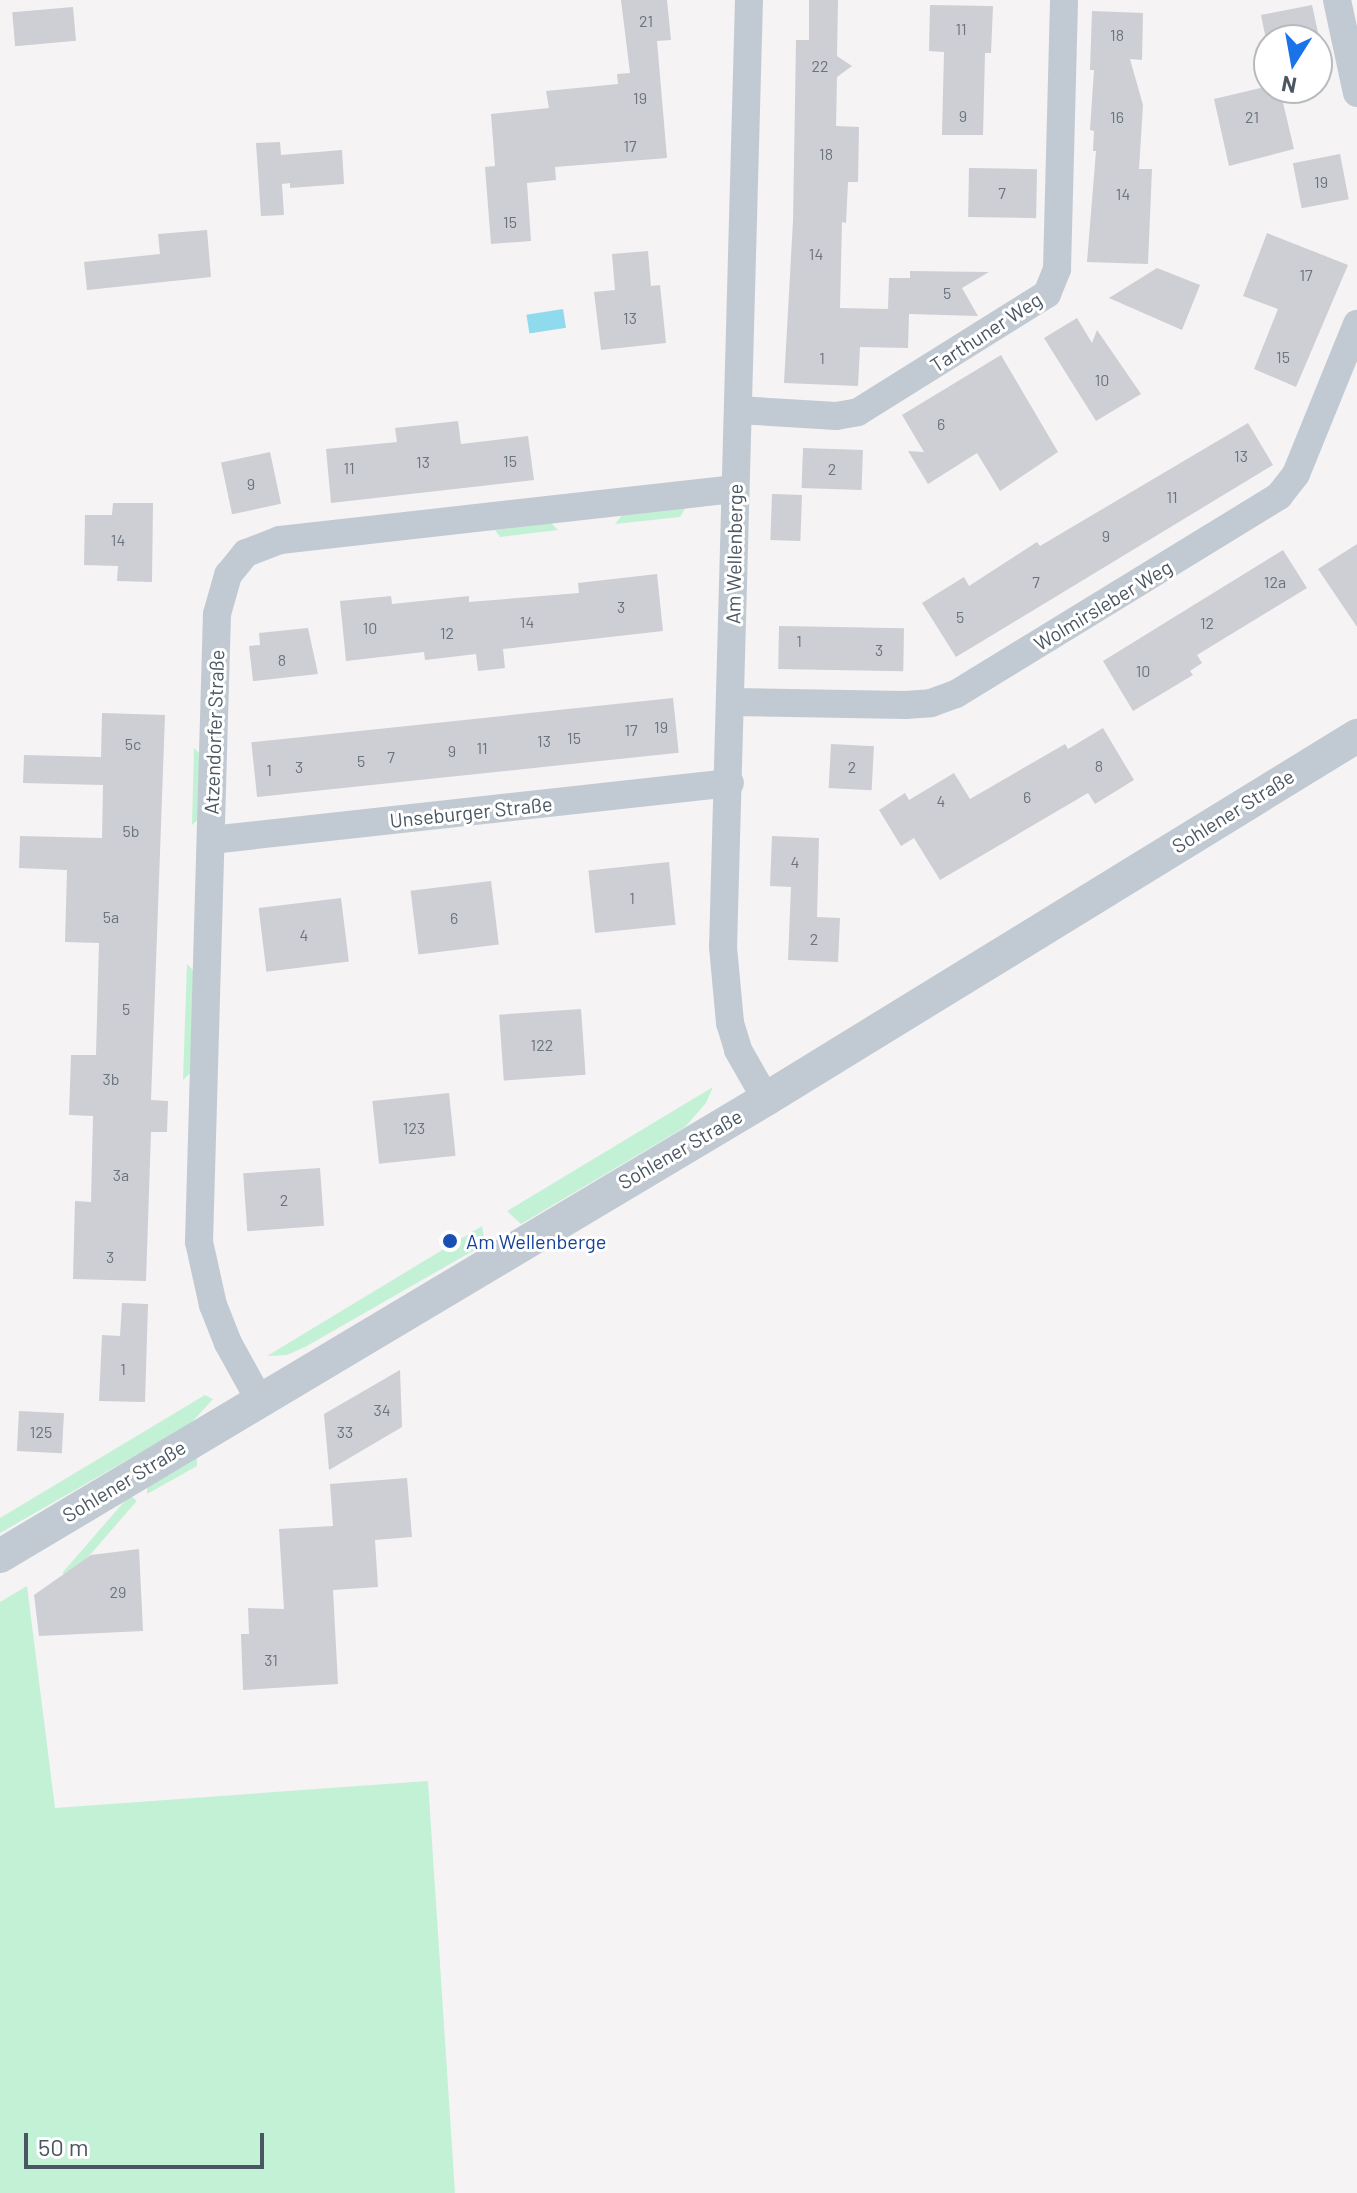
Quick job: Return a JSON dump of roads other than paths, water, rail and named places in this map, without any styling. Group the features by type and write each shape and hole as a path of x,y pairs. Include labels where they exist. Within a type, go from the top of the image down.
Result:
{"street":[{"name":"Am Wellenberge","path":"749,0 730,783 723,947 728,1009 738,1050 766,1099"},
{"name":"Tarthuner Weg","path":"738,410 836,416 862,410 1047,294 1057,269 1064,0"},
{"path":"1337,0 1357,93"},
{"name":"Wolmirsleber Weg","path":"731,702 905,705 931,703 956,694 1279,496 1296,474 1357,324"},
{"name":"Atzendorfer Straße","path":"260,1401 228,1343 213,1305 199,1242 218,605 224,581 246,553 280,540 735,489"},
{"name":"Sohlener Straße","path":"0,1556 766,1099 1357,736"},
{"name":"Unseburger Straße","path":"211,840 730,783"}],"water":[{"path":"563,309 566,328 529,334 526,315"}],"place":[{"name":"Am Wellenberge","path":"450,1241"}]}
